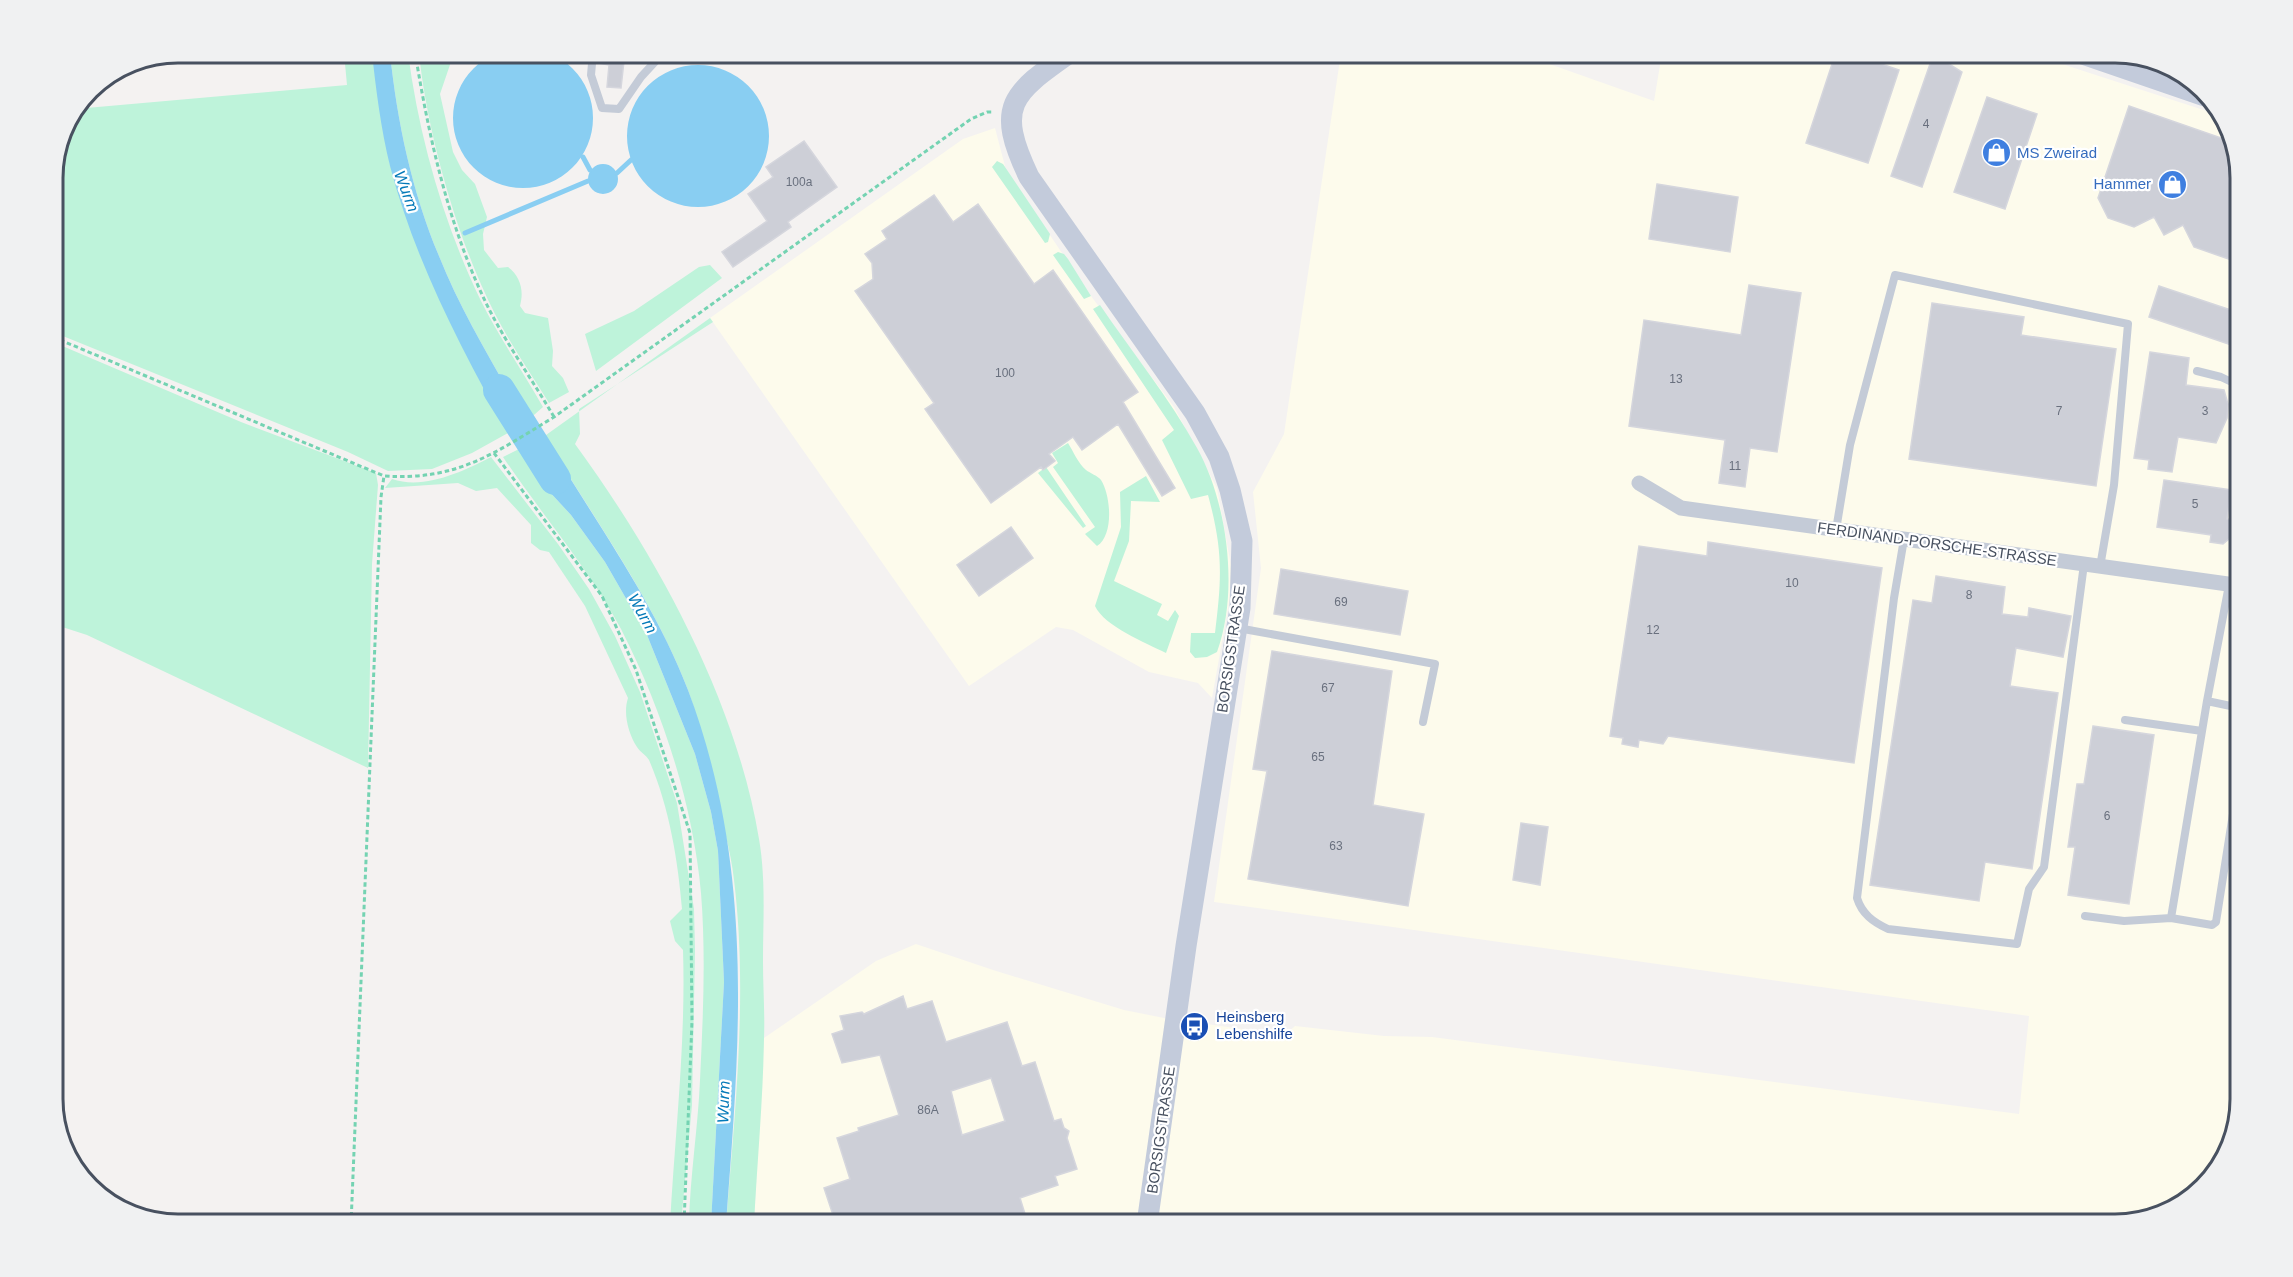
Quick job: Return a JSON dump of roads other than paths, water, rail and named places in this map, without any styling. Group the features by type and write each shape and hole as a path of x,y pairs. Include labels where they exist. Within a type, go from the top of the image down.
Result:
{"street":[{"name":"BORSIGSTRASSE","path":"1065,63 1040,75 1022,91 1011,112 1013,145 1029,177 1195,413 1219,457 1230,490 1242,541 1236,628 1186,946 1148,1214"},
{"path":"2109,63 2191,92"},
{"name":"FERDINAND-PORSCHE-STRASSE","path":"1639,483 1681,508 2100,567 2230,582"}],"lane":[{"path":"592,63 591,75 602,108 619,109 641,77 654,63"},
{"path":"1836,530 1850,445 1895,275 2128,324 2114,484 2100,567"},
{"path":"2197,371 2230,381"},
{"path":"1904,539 1894,598 1857,898 1861,909 1876,924 1888,929 2018,944 2029,889 2044,867 2084,564"},
{"path":"2171,918 2206,701 2230,603"},
{"path":"1236,628 1435,664 1423,722"},
{"path":"2206,701 2230,706"},
{"path":"2125,720 2202,732"},
{"path":"2085,916 2124,921 2171,918 2212,925 2216,922 2230,833"}],"water":[{"path":"373,63 391,63 407,156 429,232 458,299 526,422 508,433 473,369 412,236 390,166 379,110"},
{"path":"479,63 567,63 582,79 592,104 592,132 582,157 562,177 537,187 509,187 484,177 464,157 454,132 454,104 458,91 464,79"},
{"path":"698,65 725,70 748,86 764,109 769,136 764,163 748,186 725,202 698,207 671,202 648,186 632,163 627,136 632,109 648,86 671,70"},
{"path":"603,164 614,168 618,179 614,190 603,194 592,190 588,179 592,168"},
{"path":"539,440 552,449 626,567 675,658 688,690 709,757 724,823 733,889 737,955 738,1021 727,1214 712,1214 724,982 718,851 711,812 695,754 647,635 605,562 571,515 546,488 521,448"}],"waterway":[{"path":"583,157 590,170"},
{"path":"617,173 631,160"},
{"path":"465,233 588,181"},
{"name":"Wurm","path":"499,390 555,479"}],"place":[{"name":"MS Zweirad","path":"1996,153"},
{"name":"Hammer","path":"2172,184"},
{"name":"Heinsberg Lebenshilfe","path":"1195,1026"}]}
